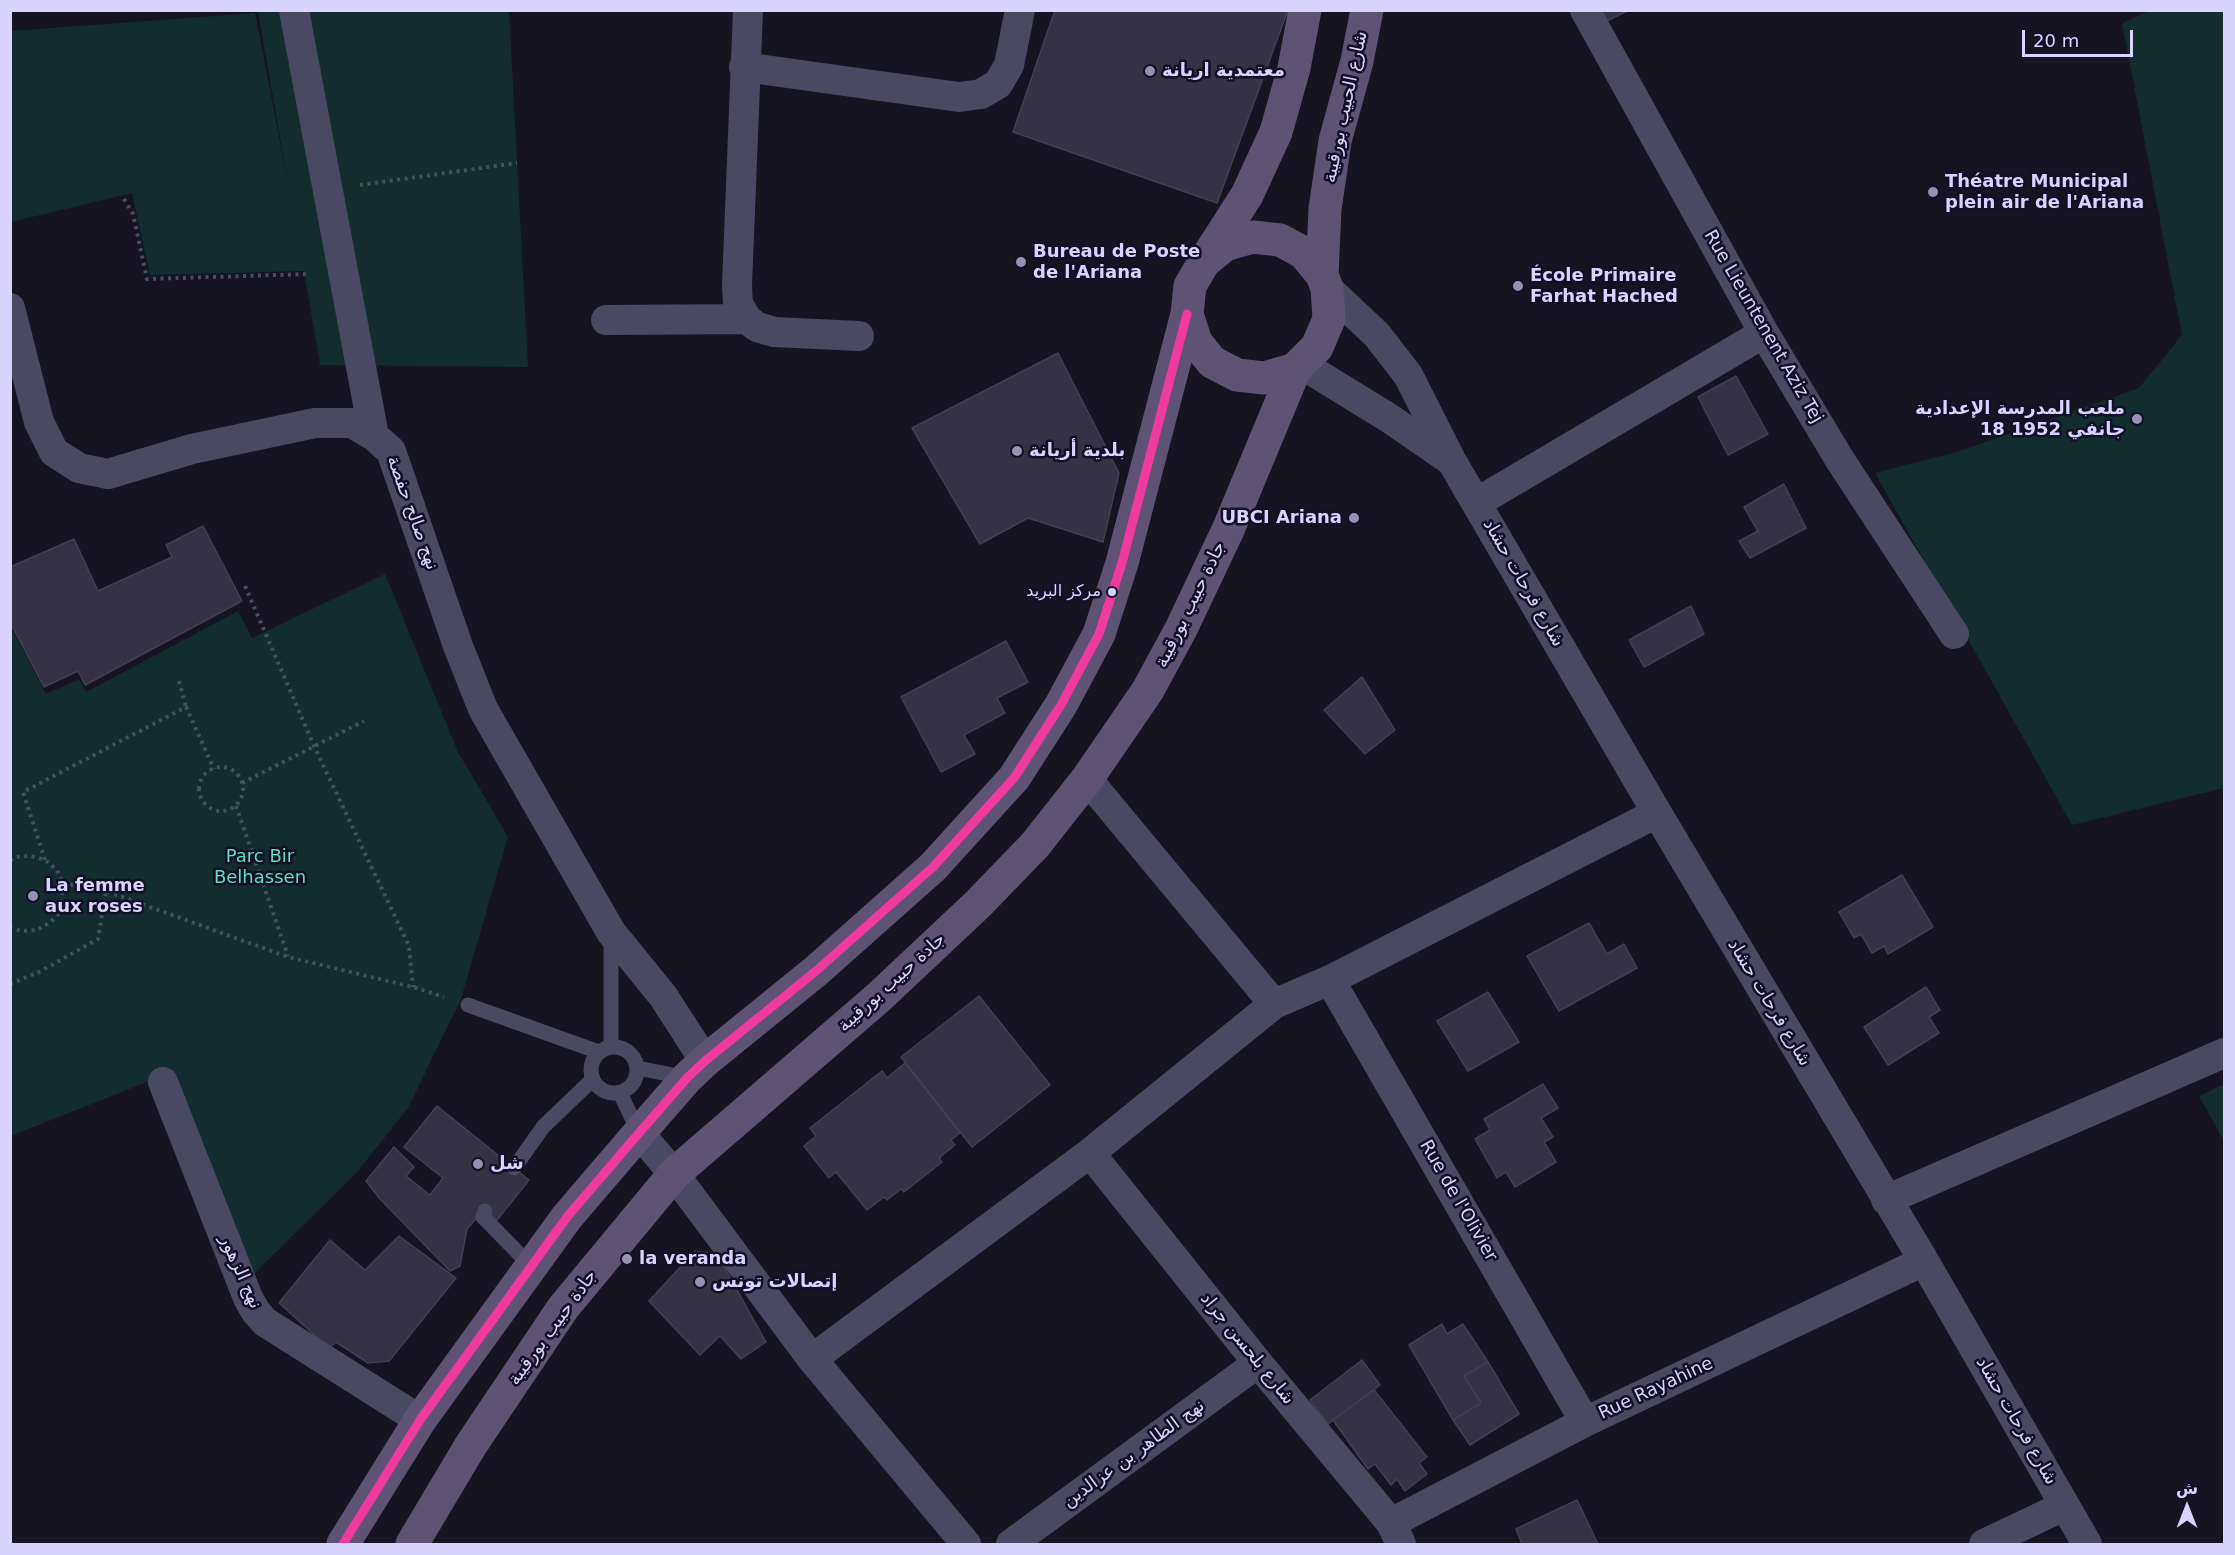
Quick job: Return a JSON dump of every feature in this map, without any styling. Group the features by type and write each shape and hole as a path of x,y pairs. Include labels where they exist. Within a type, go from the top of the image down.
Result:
{"main road":[{"path":"343,1545 420,1420 567,1217 639,1132 696,1070 816,971 933,867 1014,778 1055,714 1099,634 1122,563 1187,314 1190,286 1247,195 1276,132 1294,68 1305,10"},
{"name":"شارع الحبيب بورقيبة","path":"1324,282 1325,209 1335,141 1357,61 1367,10"},
{"path":"1187,314 1196,342 1212,362 1237,375 1264,378 1298,366 1317,347 1329,319 1324,282 1304,253 1280,240 1252,237 1225,244 1203,262"},
{"name":"جادة حبيب بورقيبة","path":"412,1545 471,1444 563,1308 674,1174 879,997 978,904 1035,844 1087,778 1148,690 1181,629 1228,530 1298,366"}],"street":[{"path":"294,10 375,436"},
{"path":"748,10 744,67 738,304 747,319 757,327 774,332 859,336"},
{"path":"744,67 959,97 981,94 998,84 1009,65 1020,10"},
{"name":"Rue Lieuntenent Aziz Tej","path":"1584,10 1764,333 1840,460 1954,634"},
{"name":"شارع فرحات حشاد","path":"1324,282 1377,335 1408,375 1451,460 1657,813 1924,1261 2087,1545"},
{"name":"نهج صالح حفصة","path":"10,308 39,422 54,452 79,468 108,474 192,449 315,423 352,423 375,436 391,450 458,646 483,709 611,932 663,996 696,1070"},
{"path":"606,320 747,319"},
{"path":"1476,503 1764,333"},
{"name":"شارع فرحات حشاد","path":"1298,366 1389,418 1451,460"},
{"path":"1087,778 1274,1004"},
{"path":"812,1359 1090,1154 1274,1004 1330,980 1657,813"},
{"name":"Rue de l'Olivier","path":"1330,980 1585,1422"},
{"path":"1886,1200 2224,1053"},
{"name":"نهج الزهور","path":"163,1082 248,1298 256,1312 266,1322 420,1420"},
{"path":"639,1132 674,1174 812,1359 966,1545"},
{"name":"شارع بلحسن جراد","path":"1090,1154 1396,1534"},
{"name":"Rue Rayahine","path":"1396,1534 1585,1422 1924,1261"},
{"name":"نهج الطاهر بن عزالدين","path":"1011,1545 1258,1363"},
{"path":"1984,1545 2064,1506"}],"lane":[{"path":"468,1005 605,1050 631,1054 638,1068 634,1084 620,1093 604,1091 593,1080 592,1065 605,1050 611,932"},
{"path":"638,1068 696,1070"},
{"path":"514,1168 543,1127 593,1080"},
{"path":"620,1093 639,1132"},
{"path":"485,1211 483,1217 532,1267"}],"path":[{"path":"245,586 314,746 409,946 413,987"},
{"path":"179,681 186,707 214,769"},
{"path":"45,860 23,792 186,707"},
{"path":"242,783 364,721"},
{"path":"223,767 231,770 242,783 243,792 236,806 228,811 211,809 204,803 199,787 207,772 223,767"},
{"path":"236,806 288,957"},
{"path":"10,860 31,856 45,860 57,870 63,883 60,912 51,922 37,930 22,932 10,928"},
{"path":"63,883 106,891 288,957 413,987 468,1005"},
{"path":"10,984 39,972 98,939 106,891"}],"green space":[{"path":"258,11 509,11 528,367 320,365 304,271 150,275 132,193 11,222 11,31 255,13 288,183"},
{"name":"ملعب المدرسة الإعدادية 18 جانفي 1952","path":"2149,11 2224,11 2224,788 2072,825 1875,473 1960,451 2139,388 2182,335 2122,23"},
{"name":"Parc Bir Belhassen","path":"385,574 458,752 508,837 461,999 408,1108 358,1171 252,1276 162,1076 11,1136 10,625 46,694 79,679 86,692 238,611 252,638"},
{"path":"2224,1084 2224,1141 2199,1096"}],"building":[{"name":"معتمدية اريانة","path":"1055,10 1288,10 1217,203 1013,132"},
{"path":"1596,10 1629,10 1603,23"},
{"name":"بلدية أريانة","path":"1058,353 1119,473 1103,542 1028,518 980,544 912,428"},
{"path":"1736,376 1768,434 1728,455 1698,397"},
{"path":"1784,484 1806,528 1750,558 1739,541 1758,531 1744,507"},
{"path":"203,526 242,601 85,685 78,671 44,687 10,622 10,567 74,539 98,591 172,557 166,545"},
{"path":"1691,606 1704,634 1644,667 1629,640"},
{"path":"1006,641 1028,682 997,698 1005,713 964,735 975,754 941,772 901,697"},
{"path":"1362,677 1395,730 1365,754 1324,710"},
{"path":"1902,875 1933,927 1888,954 1884,946 1872,953 1861,934 1854,938 1839,912"},
{"path":"1589,923 1607,954 1624,944 1637,968 1559,1011 1527,956"},
{"path":"1926,987 1940,1010 1929,1017 1939,1033 1888,1065 1864,1027"},
{"path":"1488,992 1519,1042 1468,1071 1437,1021"},
{"path":"979,996 1050,1085 972,1147 901,1057"},
{"path":"905,1063 960,1133 951,1140 955,1145 939,1158 942,1162 904,1192 901,1189 887,1200 884,1197 867,1210 836,1172 829,1178 804,1146 816,1136 810,1128 882,1071 887,1078"},
{"path":"1543,1084 1558,1108 1541,1118 1553,1137 1544,1142 1556,1162 1515,1187 1506,1172 1497,1178 1475,1139 1490,1130 1484,1119"},
{"path":"437,1106 529,1180 497,1220 483,1210 467,1229 460,1266 450,1271 380,1199 366,1181 394,1147 414,1167 406,1176 430,1195 443,1178 404,1147"},
{"path":"399,1236 456,1278 389,1361 368,1363 336,1342 329,1348 279,1303 330,1240 365,1270"},
{"path":"695,1251 717,1254 766,1342 741,1359 720,1336 700,1355 649,1301"},
{"path":"1442,1324 1447,1334 1463,1324 1488,1362 1464,1376 1481,1403 1453,1420 1409,1345"},
{"path":"1362,1360 1380,1385 1328,1424 1310,1400"},
{"path":"1488,1362 1519,1414 1470,1445 1453,1420 1481,1403 1464,1376"},
{"path":"1374,1390 1427,1457 1419,1463 1427,1474 1405,1491 1397,1479 1391,1485 1375,1464 1368,1469 1333,1420"},
{"path":"1577,1500 1598,1544 1522,1544 1516,1529"}],"transit line":[{"path":"343,1544 420,1420 567,1217 687,1078 816,971 933,867 1014,778 1061,705 1099,634 1122,563 1187,314"}],"place":[{"name":"معتمدية اريانة","path":"1150,71"},
{"name":"Théatre Municipal plein air de l'Ariana","path":"1933,192"},
{"name":"Bureau de Poste de l'Ariana","path":"1021,262"},
{"name":"École Primaire Farhat Hached","path":"1518,286"},
{"name":"ملعب المدرسة الإعدادية 18 جانفي 1952","path":"2137,419"},
{"name":"بلدية أريانة","path":"1017,451"},
{"name":"UBCI Ariana","path":"1354,518"},
{"name":"مركز البريد","path":"1112,592"},
{"name":"La femme aux roses","path":"33,896"},
{"name":"شل","path":"478,1164"},
{"name":"la veranda","path":"627,1259"},
{"name":"إتصالات تونس","path":"700,1282"}]}
